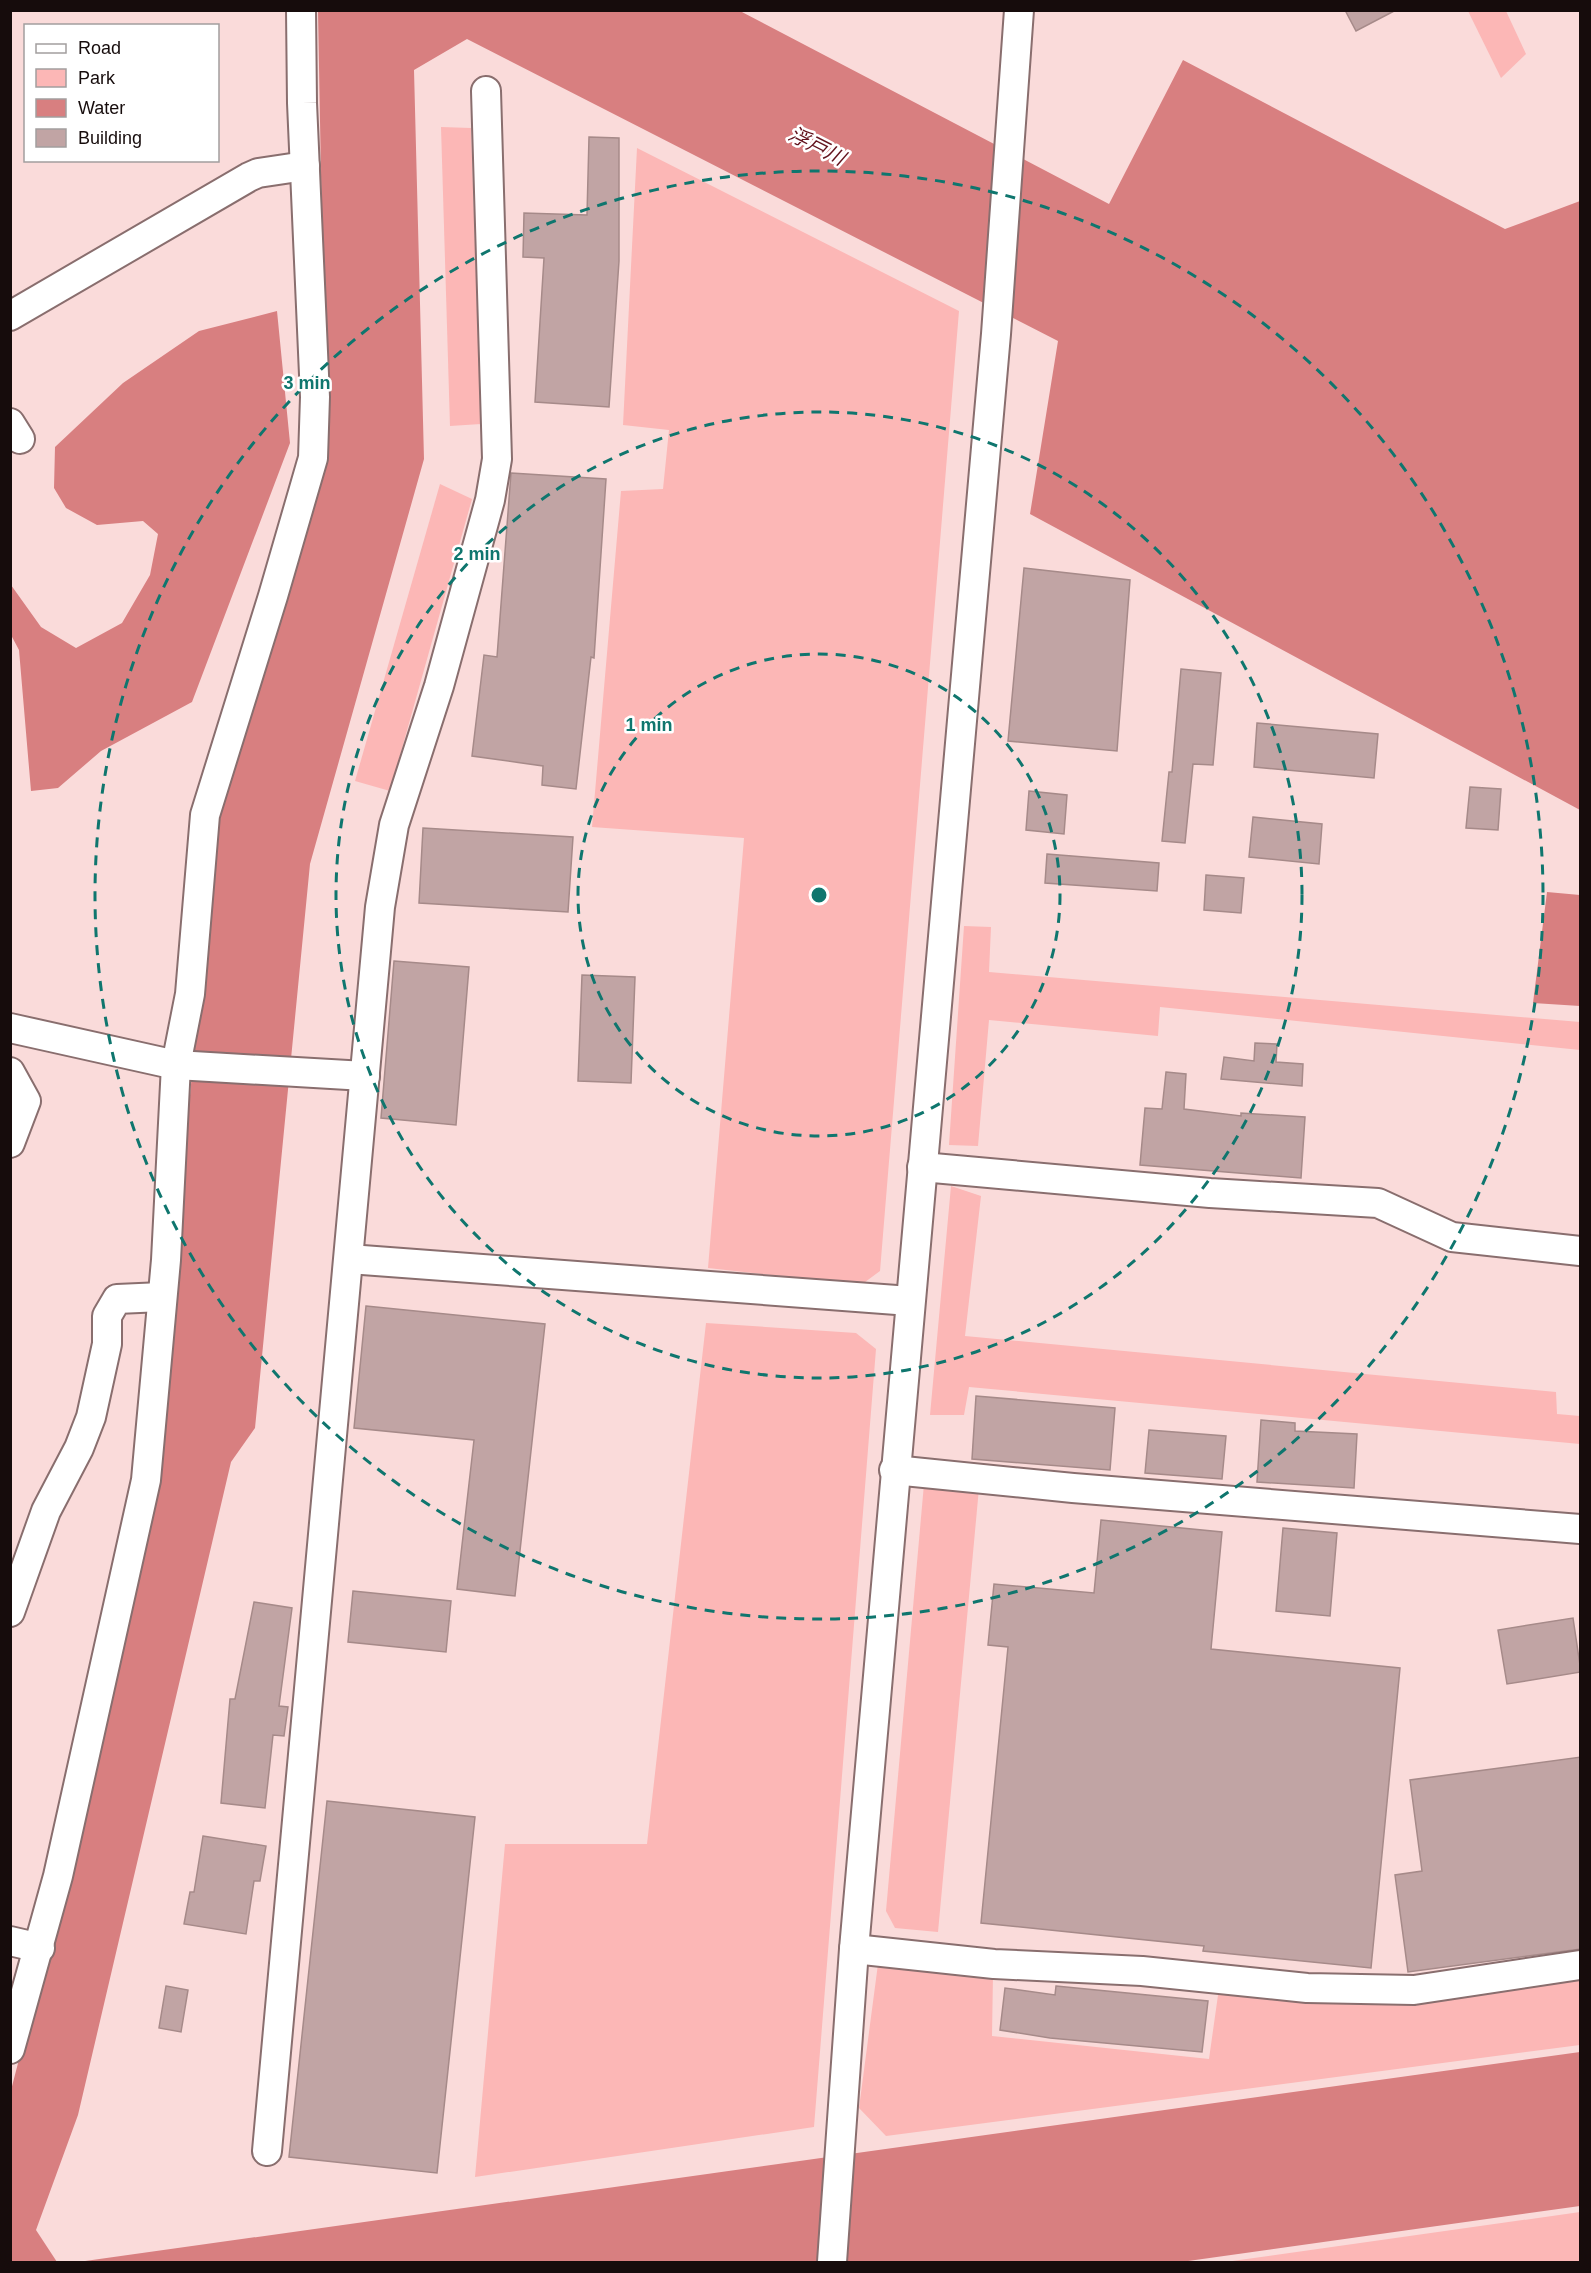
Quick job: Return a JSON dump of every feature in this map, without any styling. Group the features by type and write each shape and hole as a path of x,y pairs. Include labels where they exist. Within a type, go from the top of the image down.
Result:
{"street":[{"path":"10,2049 40,1948 146,1480 162,1297 176,1065 190,994 205,815 313,458 315,397 301,10"},
{"path":"832,2262 843,2139 854,1949 894,1470 996,334 1018,10"},
{"path":"267,2151 380,907 394,825 439,686 490,500 497,459 486,91"},
{"path":"10,316 249,177 258,173 305,166"},
{"path":"10,1028 176,1065 365,1076"},
{"path":"10,1072 26,1101 10,1143"},
{"path":"922,1167 1210,1193 1378,1203 1452,1237 1581,1251"},
{"path":"349,1259 910,1301"},
{"path":"10,1612 46,1511 79,1448 91,1418 107,1344 107,1316 117,1299 162,1297"},
{"path":"894,1470 1073,1488 1581,1529"},
{"path":"10,1941 40,1948"},
{"path":"854,1949 994,1964 1142,1971 1319,1988 1414,1990 1581,1965"}],"green space":[{"path":"1468,11 1506,11 1526,54 1501,78"},
{"path":"441,127 471,128 481,424 450,426"},
{"path":"637,148 959,311 880,1271 861,1285 708,1268 744,838 592,827 621,491 663,489 669,430 623,425"},
{"path":"440,484 472,499 390,791 355,781"},
{"path":"964,926 991,927 989,972 1580,1022 1580,1050 1160,1007 1158,1036 989,1020 978,1146 949,1145"},
{"path":"951,1186 981,1196 965,1336 1556,1392 1557,1414 1580,1416 1580,1444 969,1387 964,1415 930,1415"},
{"path":"706,1323 856,1333 876,1349 814,2127 475,2177 505,1844 647,1844"},
{"path":"924,1484 979,1488 938,1932 895,1928 886,1911"},
{"path":"878,1964 993,1974 992,2036 1209,2059 1219,1988 1580,1975 1580,2045 886,2136 859,2108"},
{"path":"1580,2212 1580,2262 1225,2262"}],"water":[{"name":"浮戸川","path":"318,11 740,11 1109,204 1183,60 1505,229 1580,201 1580,810 1030,514 1058,341 467,39 414,70 424,459 310,864 255,1428 231,1462 78,2115 36,2230 57,2262 11,2262 10,2094 83,1813 152,1493 216,823 326,451"},
{"path":"277,311 290,443 192,702 101,751 58,788 31,791 19,650 11,635 11,585 41,627 76,648 122,623 150,575 158,534 143,521 97,525 66,508 54,488 55,447 123,383 199,331"},
{"path":"1547,892 1580,895 1580,1006 1533,1003"},
{"path":"1580,2052 1580,2206 1181,2262 78,2262"}],"building":[{"path":"1345,10 1396,10 1356,31"},
{"path":"589,137 619,138 619,261 609,407 535,402 544,258 523,257 524,213 587,215"},
{"path":"511,473 606,479 594,658 591,657 576,789 542,785 543,766 472,756 484,655 497,657"},
{"path":"1024,568 1130,580 1117,751 1008,741"},
{"path":"1181,669 1221,673 1213,765 1193,764 1185,843 1162,841 1169,772 1172,772"},
{"path":"1257,723 1378,734 1374,778 1254,767"},
{"path":"1470,787 1501,789 1498,830 1466,828"},
{"path":"1029,791 1067,795 1064,834 1026,830"},
{"path":"1253,817 1322,824 1319,864 1249,857"},
{"path":"423,828 573,837 568,912 419,903"},
{"path":"1047,854 1159,863 1157,891 1045,883"},
{"path":"1206,875 1244,878 1241,913 1204,910"},
{"path":"394,961 469,967 456,1125 381,1118"},
{"path":"582,975 635,977 631,1083 578,1081"},
{"path":"1255,1043 1277,1044 1276,1062 1303,1064 1302,1086 1221,1079 1224,1057 1254,1061"},
{"path":"1166,1072 1186,1074 1184,1109 1241,1116 1241,1113 1305,1117 1301,1178 1140,1165 1145,1108 1162,1109"},
{"path":"366,1306 545,1324 515,1596 457,1589 474,1440 354,1428"},
{"path":"976,1396 1115,1408 1110,1470 972,1459"},
{"path":"1261,1420 1295,1423 1295,1431 1357,1434 1354,1488 1257,1482"},
{"path":"1149,1430 1226,1436 1222,1479 1145,1473"},
{"path":"1101,1520 1222,1532 1211,1649 1400,1668 1371,1968 1203,1951 1204,1946 981,1923 1008,1647 988,1645 994,1584 1094,1593"},
{"path":"1283,1528 1337,1533 1330,1616 1276,1611"},
{"path":"353,1591 451,1601 446,1652 348,1642"},
{"path":"254,1602 292,1608 279,1706 288,1707 284,1736 273,1735 265,1808 221,1803 230,1699 235,1699"},
{"path":"1573,1618 1581,1672 1507,1684 1498,1630"},
{"path":"1581,1757 1581,1949 1408,1972 1395,1875 1422,1871 1410,1780"},
{"path":"327,1801 475,1817 437,2173 289,2157"},
{"path":"203,1836 266,1846 260,1881 254,1881 246,1934 184,1924 190,1892 194,1892"},
{"path":"166,1986 188,1990 181,2032 159,2028"},
{"path":"1056,1986 1208,2001 1202,2052 1050,2038 1000,2030 1005,1988 1055,1995"}]}
